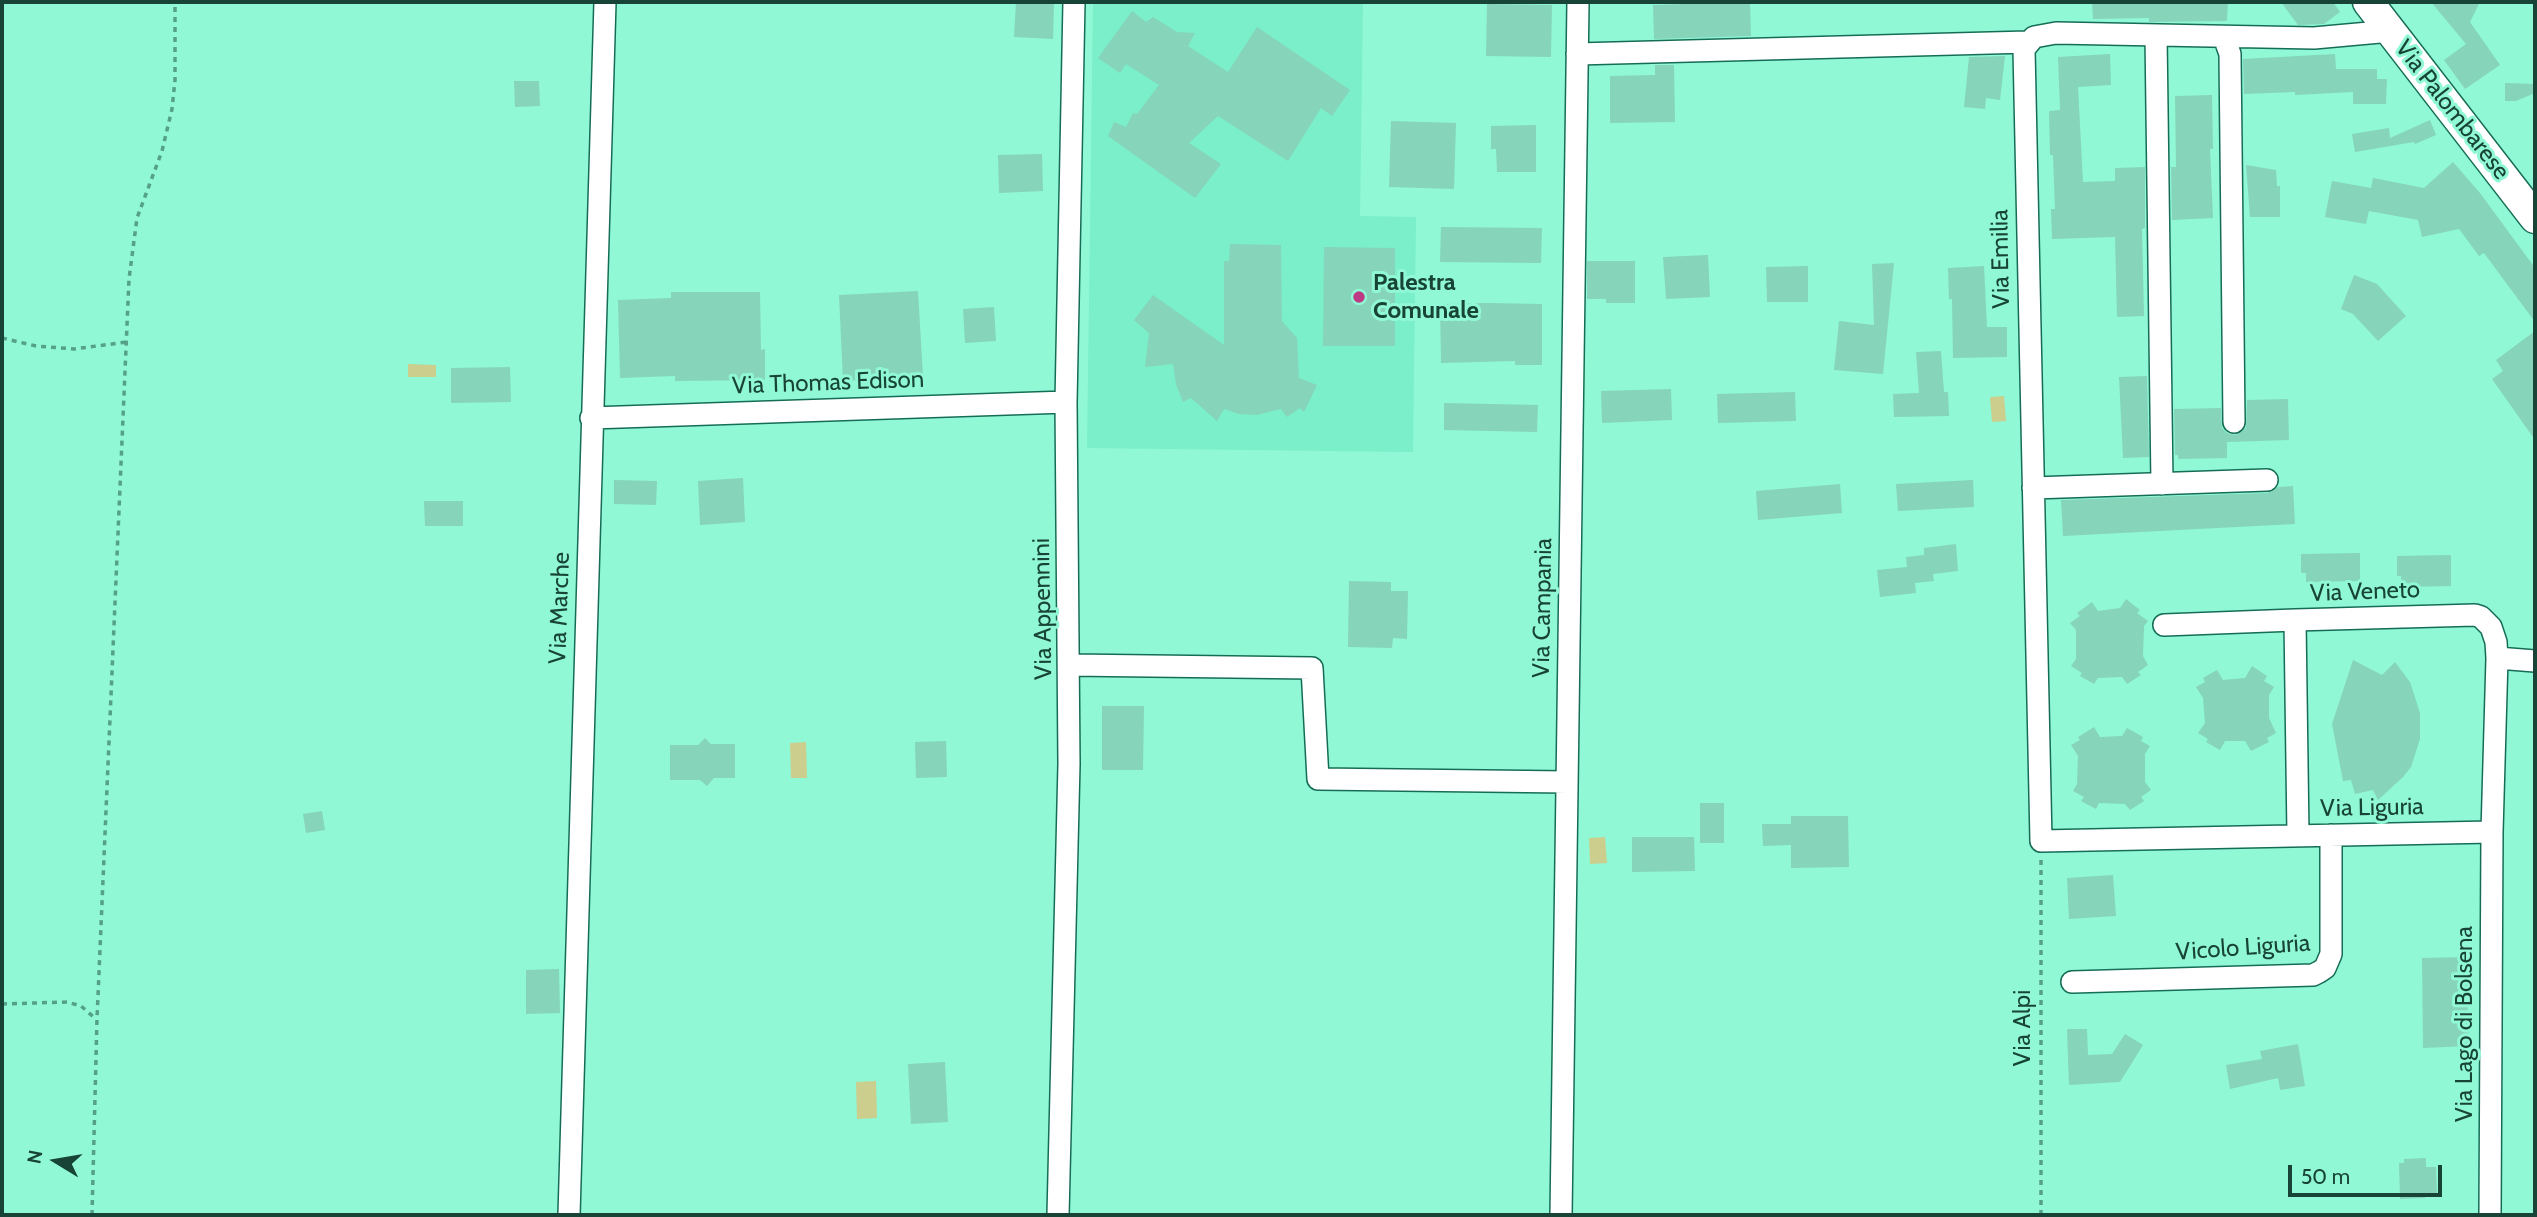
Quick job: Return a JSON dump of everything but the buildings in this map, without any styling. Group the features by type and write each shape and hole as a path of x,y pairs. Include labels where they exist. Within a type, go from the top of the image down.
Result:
{"main road":[{"name":"Via Palombarese","path":"2368,2 2535,218"}],"street":[{"name":"Via Marche","path":"569,1215 605,2"},
{"name":"Via Appennini","path":"1058,1215 1070,665 1066,402 1074,2"},
{"name":"Via Campania","path":"1561,1215 1578,2"},
{"path":"1577,54 2028,42 2034,37 2056,33 2314,38 2391,32"},
{"path":"2157,36 2162,484"},
{"path":"2224,37 2230,54 2234,422"},
{"name":"Via Emilia","path":"2028,42 2023,57 2040,841"},
{"name":"Via Thomas Edison","path":"591,418 1066,402"},
{"path":"2033,488 2267,481"},
{"name":"Via Veneto","path":"2298,836 2295,620 2475,615 2482,617 2491,627 2497,658"},
{"path":"2164,625 2295,620"},
{"path":"2492,832 2497,658 2535,661"},
{"path":"1070,665 1312,668 1318,779 1567,782"},
{"name":"Via Liguria","path":"2040,841 2492,832"},
{"name":"Via Lago di Bolsena","path":"2490,1215 2492,832"},
{"name":"Vicolo Liguria","path":"2072,982 2312,975 2319,972 2325,968 2331,954 2331,835"}],"path":[{"path":"92,1215 96,1019 129,279 134,232 143,199 167,136 172,108 175,80 175,2"},
{"path":"2,338 36,346 74,349 127,342"},
{"name":"Via Alpi","path":"2040,841 2041,1215"},
{"path":"2,1004 67,1002 81,1006 96,1019"}],"shaded area":[{"path":"1093,2 1363,2 1360,216 1416,217 1413,452 1087,448"},
{"path":"408,364 436,365 436,377 408,377"},
{"path":"2004,396 2006,421 1992,422 1990,397"},
{"path":"806,742 807,778 791,778 790,743"},
{"path":"1605,837 1607,863 1590,864 1589,838"},
{"path":"876,1081 877,1118 857,1119 856,1082"}],"place":[{"name":"Palestra Comunale","path":"1359,297"}]}
